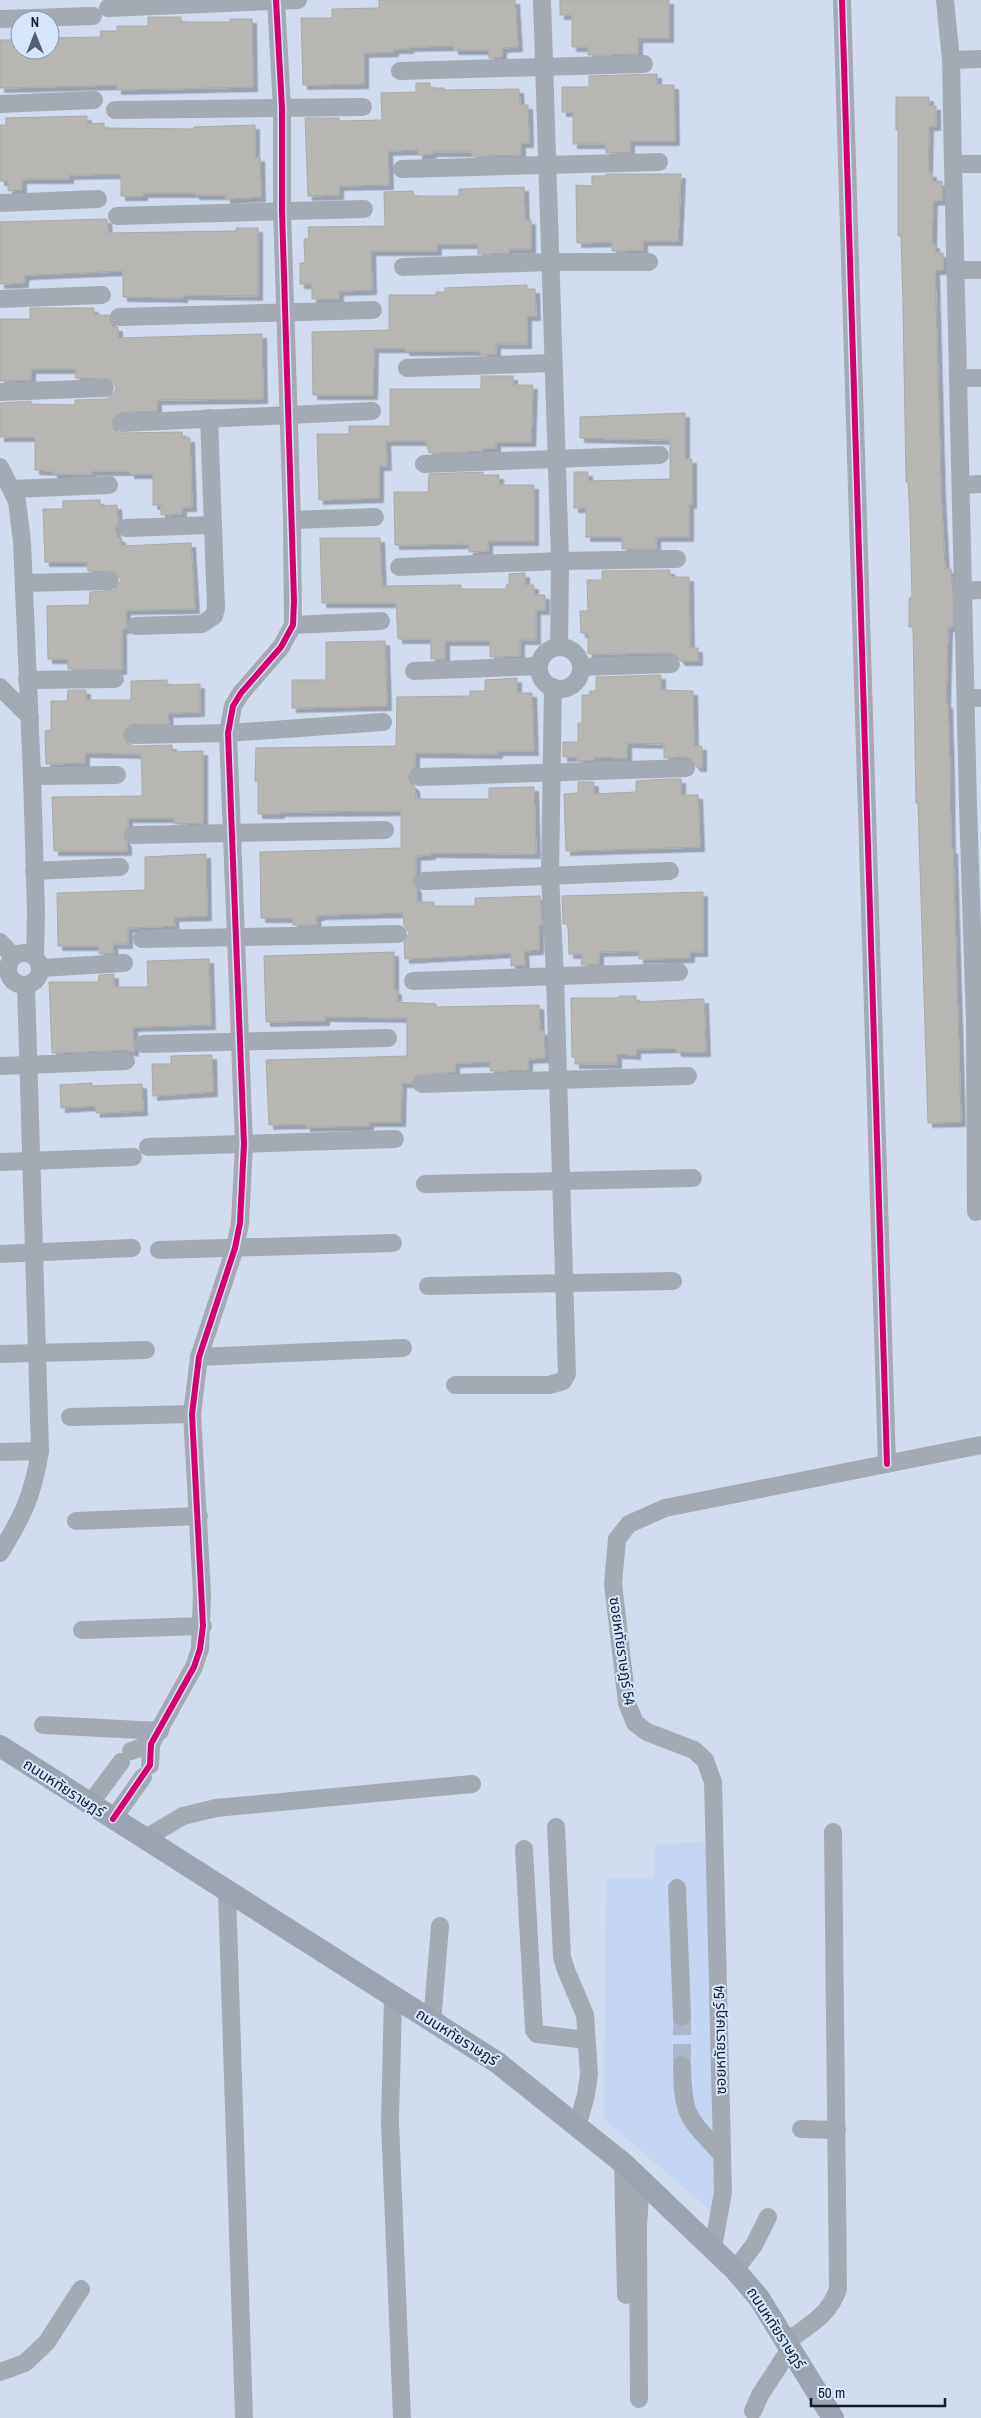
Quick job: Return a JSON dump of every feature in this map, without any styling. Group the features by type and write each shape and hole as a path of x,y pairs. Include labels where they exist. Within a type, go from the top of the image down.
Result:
{"main road":[{"name":"ถนนหทัยราษฎร์","path":"0,1746 498,2063 623,2163 735,2270 759,2298 834,2418"}],"street":[{"path":"113,1819 146,1771 156,1738 194,1667 200,1649 203,1626 199,1516 192,1414 199,1357 235,1248 241,1216 244,1144 230,834 228,733 233,706 241,693 281,647 293,625 292,520 284,313 282,108 276,0"},
{"path":"0,19 298,0"},
{"path":"542,0 560,561 559,647"},
{"path":"842,0 887,1464"},
{"path":"945,0 950,60 954,164 961,485 972,591 978,1022 976,1212"},
{"path":"950,60 981,59"},
{"path":"400,71 644,64"},
{"path":"0,104 94,100"},
{"path":"115,110 363,107"},
{"path":"402,168 659,162"},
{"path":"954,164 981,164"},
{"path":"0,203 98,199"},
{"path":"117,216 364,209"},
{"path":"403,267 550,262 649,262"},
{"path":"956,270 981,270"},
{"path":"0,299 102,294"},
{"path":"120,317 373,310"},
{"path":"407,368 554,363"},
{"path":"959,378 981,378"},
{"path":"0,392 105,388"},
{"path":"122,423 372,411"},
{"path":"136,626 202,624 214,616 216,608 211,525 209,418"},
{"path":"424,464 660,455"},
{"path":"0,467 17,501 22,542 30,717 37,979 26,985 14,982 7,967 0,942"},
{"path":"12,489 109,484"},
{"path":"961,485 981,484"},
{"path":"292,520 375,517"},
{"path":"126,528 211,525"},
{"path":"399,566 560,561 677,560"},
{"path":"24,583 110,581"},
{"path":"293,625 381,621"},
{"path":"559,647 572,650 580,660 581,666 578,678 570,686 564,688 553,687 541,676 539,666 546,653 559,647"},
{"path":"581,666 671,664"},
{"path":"414,671 539,666"},
{"path":"27,680 115,679"},
{"path":"0,687 30,717"},
{"path":"455,1385 549,1385 563,1381 567,1374 555,977 550,875 553,687"},
{"path":"134,735 228,733 383,722"},
{"path":"419,777 551,771 686,768"},
{"path":"32,776 118,774"},
{"path":"134,835 385,830"},
{"path":"34,871 120,867"},
{"path":"424,881 670,871"},
{"path":"142,939 236,939 398,934"},
{"path":"7,967 24,952 38,962 124,963"},
{"path":"413,981 679,972"},
{"path":"3,1545 29,1502 40,1451 33,1161 26,985"},
{"path":"143,1044 388,1038"},
{"path":"0,1066 126,1061"},
{"path":"422,1084 688,1076"},
{"path":"148,1147 395,1139"},
{"path":"0,1162 133,1157"},
{"path":"425,1184 693,1178"},
{"path":"159,1250 393,1243"},
{"path":"0,1254 132,1248"},
{"path":"428,1286 673,1281"},
{"path":"199,1357 403,1348"},
{"path":"0,1354 146,1350"},
{"path":"70,1417 192,1414"},
{"name":"ซอยหทัยราษฎร์ 54","path":"712,2248 724,2192 713,1782 705,1760 694,1750 646,1732 635,1723 627,1704 613,1584 617,1539 629,1524 665,1508 981,1445"},
{"path":"0,1452 40,1451"},
{"path":"76,1521 199,1516"},
{"path":"82,1630 203,1626"},
{"path":"43,1725 156,1738"},
{"path":"90,1804 126,1757 156,1738"},
{"path":"144,1839 183,1816 216,1808 472,1784"},
{"path":"556,1827 562,1957 585,2015 589,2074 586,2095 577,2126"},
{"path":"753,2411 788,2345 826,2313 833,2303 838,2289 833,1832"},
{"path":"524,1849 534,2030 537,2034 586,2040"},
{"path":"677,1888 682,2017"},
{"path":"227,1892 244,2418"},
{"path":"432,2022 440,1926"},
{"path":"393,1997 390,2122 402,2418"},
{"path":"682,2065 685,2110 693,2124 722,2154"},
{"path":"801,2130 837,2130"},
{"path":"623,2163 627,2330"},
{"path":"639,2399 638,2227 641,2180"},
{"path":"735,2270 754,2244 768,2216"},
{"path":"0,2372 25,2363 47,2342 81,2289"}],"shaded area":[{"path":"708,1842 717,2181 712,2212 604,2119 606,1878 654,1879 655,1844"}],"building":[{"path":"379,0 515,0 518,47 502,48 502,57 489,58 489,50 454,50 454,46 409,47 409,49 394,49 394,52 364,53 364,84 303,85 301,18 332,18 332,9 379,8"},
{"path":"560,0 669,0 669,38 638,38 638,54 588,55 588,47 572,47 572,15 560,15"},
{"path":"148,17 181,17 181,22 230,22 230,19 252,19 253,87 117,90 117,85 0,88 0,40 10,40 10,60 60,60 60,38 101,37 100,31 117,31 117,26 148,26"},
{"path":"657,74 657,85 674,85 675,141 630,141 630,152 606,153 606,144 573,144 573,112 562,112 562,87 589,87 589,76"},
{"path":"416,83 430,83 430,88 444,88 444,90 519,89 520,105 528,105 529,143 521,143 521,155 472,156 472,152 432,152 432,154 418,155 418,150 388,151 389,185 339,186 339,195 308,196 305,118 339,118 339,121 382,120 381,93 416,92"},
{"path":"896,97 929,97 929,106 936,106 936,126 929,126 928,173 932,173 932,182 942,181 942,200 933,201 932,244 935,244 935,253 943,253 943,270 935,270 945,569 951,569 953,598 953,627 948,627 946,704 948,704 951,850 953,849 961,1122 928,1123 918,803 916,803 913,627 909,627 909,598 912,598 910,519 908,482 906,482 901,236 898,236 898,130 896,130"},
{"path":"87,116 87,124 104,123 104,128 194,129 194,127 255,125 255,158 260,157 261,197 226,199 226,195 195,195 195,193 143,193 143,196 121,196 121,174 69,175 69,179 22,179 22,190 8,191 8,181 0,181 0,125 6,125 6,118"},
{"path":"606,174 681,174 678,241 643,241 643,250 612,251 612,242 577,243 576,185 592,186 592,176 606,176"},
{"path":"524,187 525,220 531,220 531,249 509,249 509,253 478,254 478,244 437,244 437,251 371,251 372,290 339,291 339,299 312,299 312,284 300,284 300,263 305,263 304,239 309,239 308,227 385,226 384,192 413,191 414,196 459,196 459,189"},
{"path":"107,219 108,233 236,231 236,228 258,228 258,296 183,295 183,298 123,297 123,271 29,275 24,276 24,283 0,284 0,222"},
{"path":"527,285 527,289 535,289 536,316 527,316 527,344 496,344 496,354 481,355 480,351 405,351 405,348 374,348 373,395 313,395 312,332 389,330 389,295 436,295 436,292 445,292 445,288"},
{"path":"30,308 94,308 94,315 109,315 113,327 118,327 118,338 262,334 263,399 157,400 157,411 121,412 112,419 113,428 118,433 182,432 183,438 190,438 192,507 182,507 182,514 161,515 161,505 153,505 153,474 130,474 130,471 92,471 92,474 53,474 53,471 35,470 35,439 33,437 0,437 0,403 31,401 31,404 75,405 75,400 106,399 115,392 116,387 110,379 75,378 76,369 31,369 31,380 0,381 0,319 30,319"},
{"path":"481,376 513,376 513,385 533,385 531,442 496,442 496,448 483,448 483,451 429,453 426,441 386,441 387,466 379,466 379,498 319,500 317,434 349,434 349,426 390,426 390,389 481,389"},
{"path":"685,413 685,459 692,459 692,504 689,504 689,537 656,537 656,549 622,549 622,537 586,537 586,508 574,508 574,472 588,472 588,481 670,479 670,440 580,438 580,417"},
{"path":"483,472 483,475 499,475 499,485 534,485 534,541 488,541 488,551 469,552 469,544 395,545 394,492 428,492 429,474"},
{"path":"100,500 100,506 117,505 118,522 115,529 118,538 121,538 121,546 191,543 195,609 126,610 126,629 122,629 122,670 68,669 68,659 48,659 47,606 89,605 90,592 115,590 121,580 115,572 88,571 87,562 45,562 43,509 63,509 63,501"},
{"path":"320,538 380,538 382,586 461,585 461,589 506,589 506,585 509,585 509,574 525,573 525,585 534,585 534,595 545,595 545,610 536,610 536,640 520,640 520,656 490,657 490,641 445,641 445,659 431,659 431,639 398,639 396,603 322,603"},
{"path":"670,570 670,577 689,577 690,648 698,648 698,661 681,661 676,655 671,653 588,654 588,633 581,633 580,611 588,611 587,580 602,580 602,571"},
{"path":"385,641 387,706 292,708 292,680 326,680 326,642"},
{"path":"661,675 661,690 693,691 694,746 702,746 702,767 696,767 691,759 686,757 664,758 664,744 627,743 627,758 594,757 594,760 577,761 577,757 563,757 563,742 578,742 578,723 582,723 582,695 590,695 590,691 596,691 596,677"},
{"path":"517,678 517,693 532,693 534,751 498,751 498,754 415,753 415,767 408,777 410,783 415,787 416,799 489,799 489,788 534,787 536,854 431,853 431,855 416,856 416,874 413,881 417,889 417,902 434,902 434,906 475,906 475,898 540,896 542,925 539,925 539,950 524,951 525,965 511,966 511,953 405,959 404,942 409,933 404,925 403,913 322,915 316,917 317,925 293,925 293,918 261,918 260,852 401,848 401,811 280,812 280,814 258,814 258,781 255,781 256,748 396,746 397,697 470,696 470,691 485,691 485,680"},
{"path":"167,680 167,685 200,684 200,712 168,713 169,724 133,724 125,729 123,736 128,744 134,746 172,745 172,752 203,751 203,823 174,824 174,818 128,818 128,826 123,835 127,843 127,851 54,851 52,797 142,796 142,780 141,754 85,753 85,763 46,764 45,731 51,730 51,701 67,701 68,690 86,690 86,700 131,700 131,681"},
{"path":"681,779 681,795 698,795 700,847 566,851 564,794 578,793 578,782 594,782 594,794 636,792 636,781"},
{"path":"206,854 207,916 174,917 175,926 128,928 128,944 113,944 114,953 99,954 99,946 58,946 57,893 145,890 145,857"},
{"path":"703,892 703,952 690,952 690,958 639,959 639,951 599,952 599,964 581,965 582,954 569,954 568,924 563,924 562,896"},
{"path":"394,952 394,990 397,990 397,1002 436,1004 436,1007 539,1005 540,1031 544,1031 545,1058 528,1059 528,1070 490,1071 490,1062 455,1063 455,1072 417,1075 412,1083 402,1083 401,1122 369,1122 369,1126 306,1127 306,1124 269,1125 266,1060 407,1056 407,1018 325,1017 325,1021 266,1022 264,956"},
{"path":"209,959 211,1025 133,1027 134,1052 126,1050 52,1053 49,982 98,982 99,975 114,974 114,987 148,987 147,961"},
{"path":"619,996 636,996 636,1002 704,999 706,1052 677,1052 676,1048 636,1049 636,1055 617,1054 617,1064 575,1064 575,1057 572,1057 571,998 619,998"},
{"path":"212,1055 213,1092 153,1096 152,1064 171,1064 171,1056"},
{"path":"92,1083 92,1086 142,1084 143,1111 96,1113 95,1106 61,1108 60,1085"}],"tunnel":[{"path":"682,2017 682,2065"}],"cycle path":[{"path":"113,1819 150,1765 151,1744 194,1667 200,1649 203,1626 192,1414 199,1357 235,1248 240,1223 244,1144 228,733 233,706 241,693 281,647 293,625 294,601 282,210 282,108 276,0"},
{"path":"842,0 887,1464"}]}
